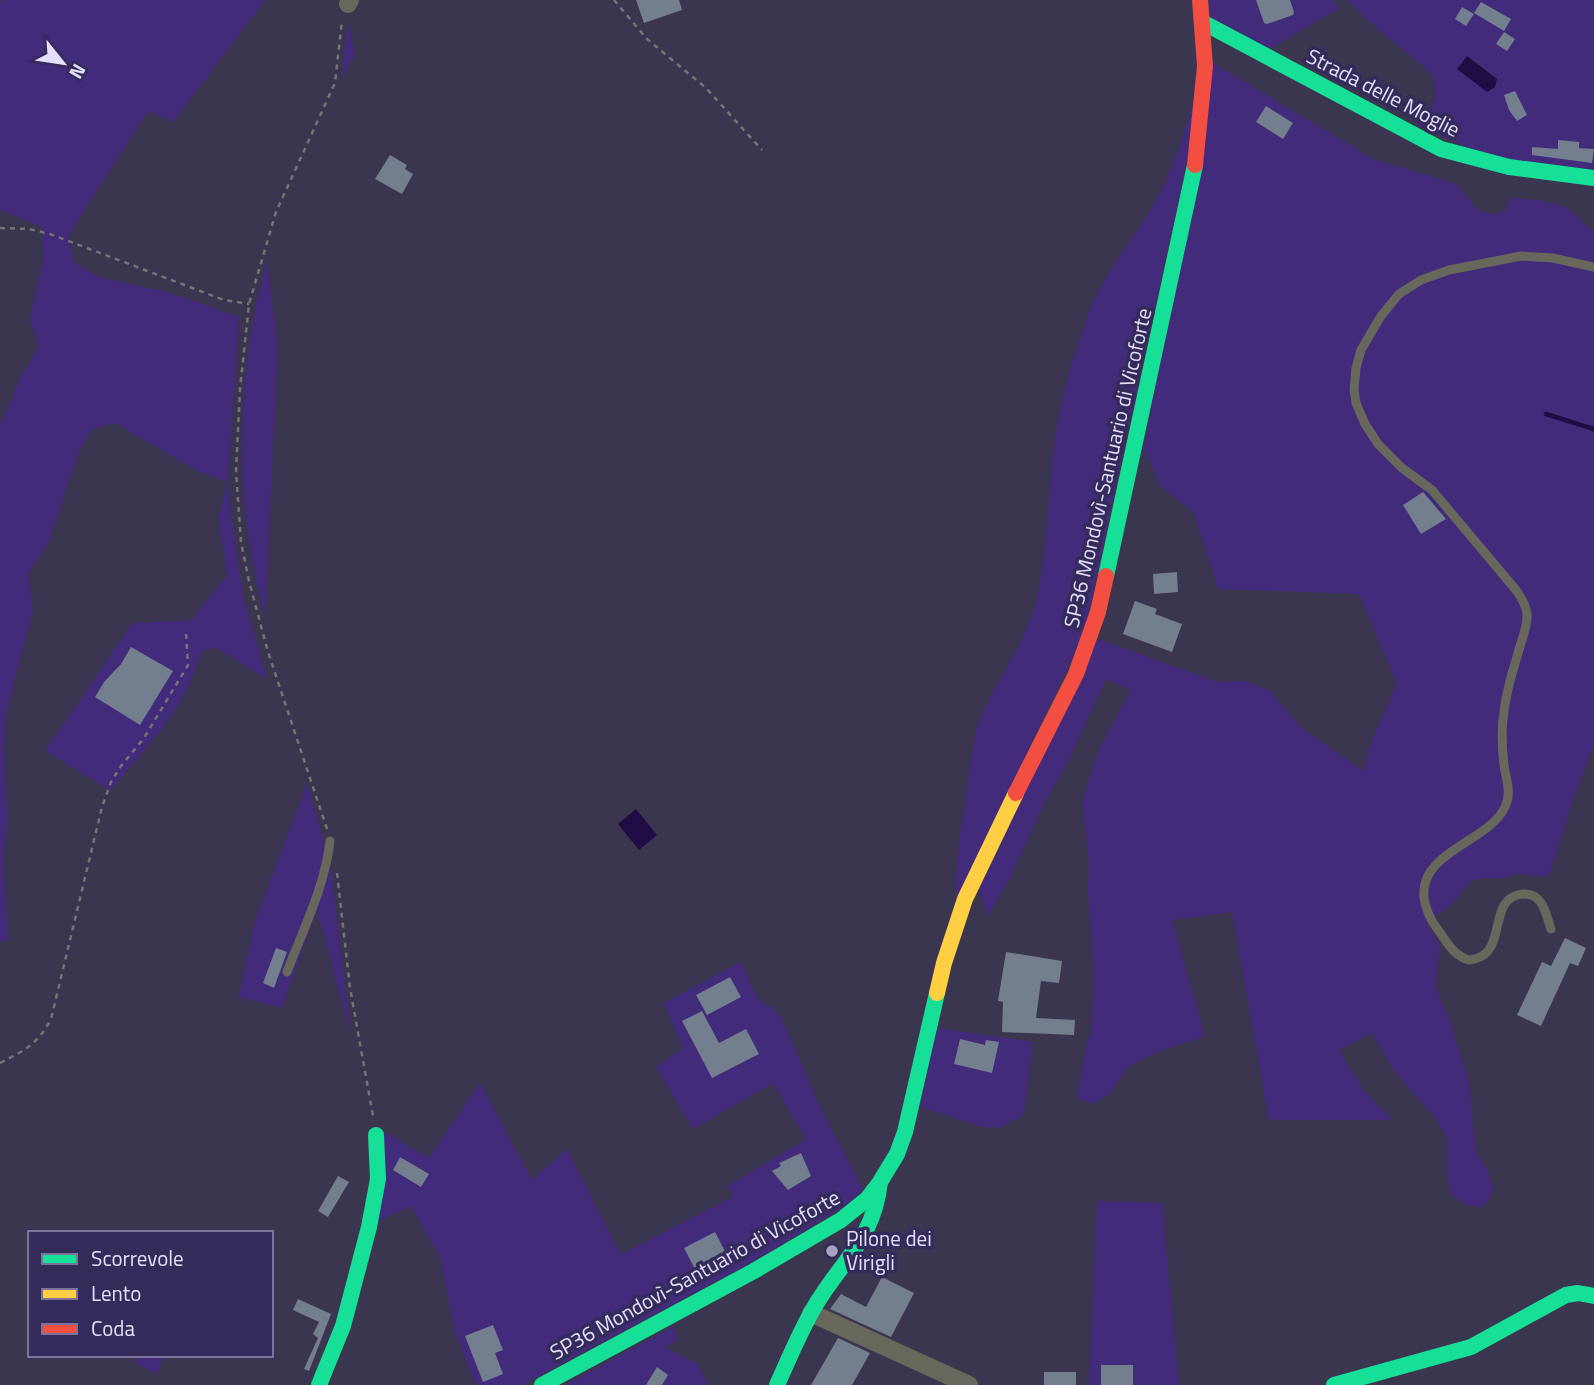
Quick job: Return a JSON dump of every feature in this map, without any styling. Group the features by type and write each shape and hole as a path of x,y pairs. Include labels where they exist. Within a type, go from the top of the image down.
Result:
{"main road":[{"name":"SP36 Mondovì-Santuario di Vicoforte","path":"542,1385 754,1271 841,1220 867,1199 897,1154 905,1132 944,963 963,905 1076,674 1098,612 1194,176 1203,90 1204,23 1200,0"},
{"name":"Strada delle Moglie","path":"1204,23 1441,149 1509,167 1594,178"},
{"path":"319,1385 343,1326 369,1227 378,1179 376,1135"},
{"path":"777,1385 811,1314 871,1224 879,1201 880,1182"},
{"path":"1334,1385 1471,1347 1566,1295 1578,1293 1594,1296"}],"street":[{"path":"811,1314 969,1385"}],"lane":[{"path":"1551,929 1540,900 1531,894 1516,895 1503,908 1488,950 1469,960 1452,950 1426,908 1424,888 1431,871 1500,817 1507,802 1503,713 1526,628 1526,612 1519,593 1435,493 1402,468 1378,444 1358,409 1354,379 1361,350 1376,324 1399,294 1422,280 1481,262 1521,256 1553,258 1594,267"},
{"path":"288,972 321,880 330,841"}],"path":[{"path":"614,0 647,39 706,88 762,150"},
{"path":"349,2 341,24 340,57 335,83 278,206 249,304 236,455 241,542 268,652 330,841 339,884 350,988 376,1135"},
{"path":"0,228 29,229 50,234 224,299 249,304"},
{"path":"0,1063 32,1046 42,1036 51,1019 102,807 111,782 144,738 188,665 186,633"}],"shaded area":[{"path":"2,0 265,0 173,122 148,111 68,236 75,263 99,277 170,293 239,317 228,482 199,472 115,423 92,429 79,451 49,542 28,574 33,611 7,709 4,747 8,821 3,860 9,940 0,941 0,425 21,376 39,347 30,318 43,259 42,227 0,210"},
{"path":"1209,0 1333,0 1340,8 1266,51 1212,22"},
{"path":"1348,0 1594,0 1594,173 1486,156 1417,125 1428,114 1434,102 1432,74 1366,19"},
{"path":"348,23 355,54 341,80"},
{"path":"1467,56 1497,79 1495,87 1487,92 1457,69"},
{"path":"1213,63 1375,160 1456,184 1478,210 1492,215 1506,211 1509,198 1538,200 1566,207 1594,232 1594,265 1528,254 1408,285 1357,355 1360,423 1368,437 1379,450 1431,494 1514,593 1522,610 1523,624 1506,685 1504,803 1491,820 1431,865 1420,887 1422,909 1440,946 1435,987 1449,1018 1469,1082 1476,1152 1493,1187 1490,1199 1482,1207 1468,1206 1451,1195 1447,1172 1447,1137 1433,1115 1394,1071 1372,1033 1339,1050 1363,1090 1392,1120 1269,1120 1232,912 1172,920 1205,1036 1157,1052 1128,1067 1109,1094 1093,1104 1077,1098 1086,1045 1091,1033 1094,976 1088,891 1089,862 1082,802 1098,751 1131,690 1106,679 1070,758 988,917 979,888 1098,639 1217,682 1245,681 1270,691 1303,729 1363,771 1371,742 1397,684 1359,594 1218,589 1194,513 1161,487 1144,449"},
{"path":"1196,93 1190,146 1084,633 956,902 958,850 973,745 982,714 1018,647 1035,605 1043,564 1055,437 1073,360 1094,300 1147,216 1168,176"},
{"path":"1543,259 1594,270 1594,745 1548,877 1517,874 1498,879 1480,878 1470,882 1452,904 1434,917 1428,893 1433,874 1452,855 1501,820 1508,810 1506,722 1530,613 1436,489 1401,463 1379,441 1359,403 1356,388 1363,351 1396,300 1434,277 1510,260"},
{"path":"267,260 278,346 265,617 247,529 242,438 249,348"},
{"path":"228,482 243,595 267,679 215,647 202,651 175,709 110,790 45,751 132,623 191,620 227,575 218,517"},
{"path":"307,783 331,867 351,1036 317,910 282,1008 239,997 254,924"},
{"path":"636,809 657,835 639,850 618,824"},
{"path":"740,962 760,1002 772,1007 781,1017 821,1109 863,1189 848,1204 750,1263 522,1385 476,1385 455,1334 440,1257 411,1206 376,1222 381,1130 429,1158 480,1083 532,1180 567,1149 620,1254 733,1197 727,1186 806,1139 773,1083 693,1129 656,1067 683,1048 663,1003"},
{"path":"937,1028 1033,1042 1024,1114 1000,1128 982,1127 920,1107"},
{"path":"1097,1201 1162,1203 1179,1385 1089,1385"},
{"path":"673,1327 678,1340 664,1347 698,1364 708,1385 565,1385"},
{"path":"138,1357 163,1357 157,1374 135,1363"}],"building":[{"path":"636,0 679,0 682,10 644,23"},
{"path":"1256,0 1290,0 1293,15 1264,23"},
{"path":"1481,2 1511,19 1504,31 1474,13"},
{"path":"1462,7 1474,14 1466,26 1455,19"},
{"path":"1504,32 1515,39 1507,51 1496,44"},
{"path":"1515,91 1527,115 1517,121 1509,110 1504,95"},
{"path":"1266,106 1293,123 1283,139 1256,122"},
{"path":"1558,140 1579,142 1579,148 1594,149 1592,163 1532,155 1532,147 1558,149"},
{"path":"390,155 407,165 405,169 413,174 402,194 375,179"},
{"path":"1423,492 1446,519 1421,534 1403,505"},
{"path":"1177,572 1178,592 1154,594 1153,574"},
{"path":"1135,601 1157,609 1155,614 1182,624 1172,652 1123,634"},
{"path":"131,647 173,671 140,725 95,697"},
{"path":"1565,938 1586,948 1578,966 1570,963 1541,1026 1517,1015 1542,962 1551,966"},
{"path":"276,948 287,952 274,988 263,983"},
{"path":"1006,952 1062,961 1059,983 1041,981 1036,1018 1075,1020 1074,1035 1002,1032 1003,1002 998,1001"},
{"path":"730,977 741,997 707,1015 696,995"},
{"path":"702,1011 719,1043 746,1029 759,1054 712,1078 682,1021"},
{"path":"960,1039 985,1045 986,1040 999,1042 992,1073 954,1064"},
{"path":"801,1153 811,1176 788,1190 772,1171 781,1166 779,1163"},
{"path":"400,1157 429,1174 421,1187 393,1170"},
{"path":"338,1176 349,1182 328,1217 318,1211"},
{"path":"715,1232 727,1255 720,1258 722,1262 696,1271 684,1248"},
{"path":"882,1277 914,1293 891,1337 830,1309 841,1294 866,1307"},
{"path":"298,1299 331,1314 309,1371 304,1369 318,1338 313,1334 319,1322 293,1310"},
{"path":"493,1325 503,1350 495,1353 503,1374 483,1382 465,1336"},
{"path":"838,1338 870,1353 852,1385 811,1385"},
{"path":"1101,1365 1133,1365 1133,1385 1101,1385"},
{"path":"657,1367 668,1375 662,1385 646,1385"},
{"path":"1044,1372 1076,1372 1076,1385 1044,1385"}],"waterway":[{"path":"1546,414 1594,429"}],"traffic: fast":[{"path":"1204,23 1441,149 1509,167 1594,178"},
{"path":"1106,576 1195,165"},
{"path":"542,1385 754,1271 841,1220 867,1199 897,1154 905,1132 937,993"},
{"path":"319,1385 343,1326 369,1227 378,1179 376,1135"},
{"path":"777,1385 812,1311 865,1232 872,1218 880,1182"},
{"path":"1334,1385 1471,1347 1566,1295 1578,1293 1594,1296"}],"traffic: slow":[{"path":"937,993 965,899 1016,793"}],"traffic: jam":[{"path":"1195,165 1205,66 1200,0"},
{"path":"1016,793 1076,674 1098,612 1106,576"}],"place":[{"name":"Pilone dei Virigli","path":"832,1251"}]}
